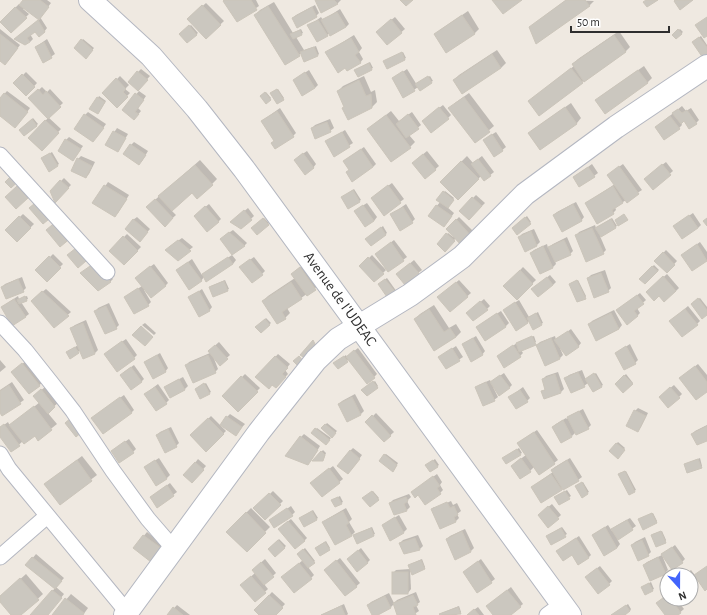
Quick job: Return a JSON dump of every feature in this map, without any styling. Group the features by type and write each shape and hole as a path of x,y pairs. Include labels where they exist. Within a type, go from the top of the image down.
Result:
{"street":[{"name":"Avenue de I'UDEAC","path":"90,0 151,56 197,109 244,169 359,326 560,611"},
{"path":"0,454 9,468 47,516 126,613 258,432 316,360 338,339 410,295 462,257 525,194 616,127 707,66"},
{"path":"0,155 107,272"},
{"path":"0,323 26,350 56,389 148,519 174,549"},
{"path":"0,557 47,516"}],"building":[{"path":"23,0 40,0 49,7 39,20 19,5"},
{"path":"251,0 257,10 237,22 223,1"},
{"path":"315,0 334,0 338,4 321,13"},
{"path":"400,0 413,0 406,6"},
{"path":"492,0 522,0 503,14"},
{"path":"566,0 585,0 590,6 536,44 529,27"},
{"path":"646,0 658,0 647,7 643,2"},
{"path":"693,0 680,10 674,1"},
{"path":"202,5 221,25 206,39 187,19"},
{"path":"268,6 300,56 285,65 254,15"},
{"path":"15,7 27,18 11,33 0,22"},
{"path":"312,7 317,17 297,28 292,18"},
{"path":"337,12 346,27 330,36 321,20"},
{"path":"462,15 475,34 446,53 434,34"},
{"path":"707,17 707,36 704,38 695,25"},
{"path":"391,19 402,33 387,45 376,32"},
{"path":"38,20 45,32 39,37 35,32 27,38 30,42 25,45 14,39"},
{"path":"318,20 328,36 317,42 307,25"},
{"path":"189,25 197,35 187,43 179,34"},
{"path":"678,29 682,34 676,39 672,35"},
{"path":"300,30 302,35 293,39 290,34"},
{"path":"0,34 18,48 5,65 0,61"},
{"path":"614,35 626,52 584,82 572,64"},
{"path":"699,37 707,47 707,55 703,58 692,42"},
{"path":"351,38 359,52 355,55 361,63 347,71 345,68 338,73 325,52"},
{"path":"81,39 93,50 86,59 74,48"},
{"path":"44,42 52,58 43,63 35,47"},
{"path":"314,47 318,56 304,62 300,52"},
{"path":"402,52 405,60 387,69 383,61"},
{"path":"492,54 501,68 462,94 453,80"},
{"path":"369,63 372,70 358,77 354,70"},
{"path":"571,68 583,83 539,116 528,101"},
{"path":"638,70 648,83 605,114 595,100"},
{"path":"137,71 148,80 138,91 128,82"},
{"path":"403,71 415,91 403,98 392,78"},
{"path":"305,72 315,88 302,96 293,80"},
{"path":"22,74 35,87 26,96 13,83"},
{"path":"428,76 432,83 420,91 415,84"},
{"path":"116,78 126,89 123,92 128,97 117,108 102,93"},
{"path":"359,80 366,96 371,94 372,108 348,120 342,108 344,107 337,91"},
{"path":"38,89 43,95 46,91 61,107 48,119 28,98"},
{"path":"277,89 284,100 277,104 270,93"},
{"path":"265,92 271,100 266,104 260,96"},
{"path":"4,93 28,112 15,128 0,116 0,98"},
{"path":"135,93 144,100 135,112 139,114 134,120 122,110"},
{"path":"97,97 105,102 98,114 89,109"},
{"path":"464,97 490,132 475,143 448,108"},
{"path":"439,107 449,119 431,133 422,121"},
{"path":"565,107 577,124 540,150 528,133"},
{"path":"678,109 682,113 687,110 697,124 689,129 684,121 681,124 672,113"},
{"path":"277,111 294,137 275,149 271,143 274,141 261,121"},
{"path":"84,114 104,128 93,142 74,129"},
{"path":"408,114 419,129 406,138 396,124"},
{"path":"386,115 411,148 391,162 367,129"},
{"path":"670,116 680,129 664,140 655,127"},
{"path":"32,119 37,126 24,136 19,130"},
{"path":"45,120 59,133 42,151 28,138"},
{"path":"327,122 331,132 315,139 311,128"},
{"path":"113,131 126,138 118,152 105,145"},
{"path":"342,132 350,147 334,157 325,141"},
{"path":"492,134 503,151 494,157 483,140"},
{"path":"65,139 81,149 73,161 58,151"},
{"path":"130,144 146,155 139,165 123,154"},
{"path":"361,149 373,167 352,182 346,172 349,170 343,161"},
{"path":"50,153 58,166 49,172 41,158"},
{"path":"303,153 314,168 305,175 294,160"},
{"path":"423,154 436,170 425,179 412,163"},
{"path":"77,158 92,166 86,178 71,171"},
{"path":"478,159 491,176 484,181 471,164"},
{"path":"461,161 479,179 458,200 440,182"},
{"path":"662,164 671,175 653,190 644,179"},
{"path":"195,165 213,185 197,199 192,193 172,211 158,196"},
{"path":"619,166 639,194 627,203 607,175"},
{"path":"588,167 595,177 579,187 573,177"},
{"path":"15,172 22,178 11,188 5,182"},
{"path":"60,180 69,188 55,203 50,191"},
{"path":"104,185 127,199 115,217 92,203"},
{"path":"388,185 401,203 384,216 371,198"},
{"path":"17,186 28,198 16,209 5,197"},
{"path":"613,186 623,203 612,210 614,214 597,224 585,203"},
{"path":"353,190 360,202 348,209 341,197"},
{"path":"443,191 454,200 448,208 436,200"},
{"path":"472,197 482,206 469,220 459,211"},
{"path":"40,199 54,215 43,224 29,208"},
{"path":"155,199 173,218 165,227 146,207"},
{"path":"573,204 582,221 562,232 553,215"},
{"path":"363,205 374,221 365,227 354,211"},
{"path":"436,205 452,216 444,227 428,216"},
{"path":"205,206 219,222 207,232 194,216"},
{"path":"403,207 413,223 400,231 390,214"},
{"path":"244,210 252,220 241,229 230,222"},
{"path":"624,214 628,220 618,226 615,220"},
{"path":"689,215 698,228 682,239 673,226"},
{"path":"19,216 31,228 17,242 5,230"},
{"path":"525,217 531,224 517,235 512,228"},
{"path":"263,218 269,225 257,235 251,228"},
{"path":"707,218 707,226 703,221"},
{"path":"133,219 148,232 140,242 125,229"},
{"path":"456,219 473,238 463,247 446,229"},
{"path":"611,219 616,228 601,237 595,228"},
{"path":"58,220 72,237 60,247 46,230"},
{"path":"381,227 386,235 371,246 365,239"},
{"path":"592,228 604,254 586,262 575,235"},
{"path":"531,231 537,246 525,252 518,237"},
{"path":"229,232 245,246 232,255 220,239"},
{"path":"446,233 455,241 445,252 437,244"},
{"path":"123,236 138,251 124,265 109,251"},
{"path":"178,240 191,251 178,261 165,250"},
{"path":"564,240 571,255 555,262 548,247"},
{"path":"391,242 404,261 388,272 375,254"},
{"path":"697,244 707,261 692,271 681,255"},
{"path":"543,246 553,268 540,274 530,253"},
{"path":"76,248 86,261 78,268 67,255"},
{"path":"663,252 675,265 667,273 654,261"},
{"path":"49,256 61,268 47,282 35,270"},
{"path":"228,257 233,264 206,282 202,274"},
{"path":"368,257 384,274 374,282 359,266"},
{"path":"250,259 263,275 252,283 239,267"},
{"path":"188,262 202,281 189,290 176,270"},
{"path":"410,263 419,273 405,285 396,274"},
{"path":"93,264 111,282 98,291 80,273"},
{"path":"150,266 166,286 151,298 135,278"},
{"path":"652,266 658,271 645,284 639,279"},
{"path":"300,267 316,290 307,296 291,274"},
{"path":"520,270 533,284 517,300 503,286"},
{"path":"601,273 609,292 594,298 587,278"},
{"path":"663,276 676,291 664,302 659,296 654,301 646,292"},
{"path":"547,277 553,285 538,297 531,289"},
{"path":"18,279 24,292 6,299 1,287"},
{"path":"385,279 397,294 389,300 378,284"},
{"path":"577,280 586,299 577,302 569,284"},
{"path":"224,281 228,291 213,297 209,287"},
{"path":"291,282 302,299 282,312 286,319 277,324 262,301"},
{"path":"456,282 468,297 450,312 437,297"},
{"path":"138,288 149,306 134,314 124,297"},
{"path":"42,291 69,316 54,328 31,301"},
{"path":"199,291 210,311 199,317 188,297"},
{"path":"637,295 644,304 634,311 638,316 627,325 616,310"},
{"path":"25,296 27,301 19,304 17,300"},
{"path":"698,298 707,310 707,315 702,319 691,304"},
{"path":"14,299 26,317 12,326 1,307"},
{"path":"480,301 488,310 473,321 466,313"},
{"path":"515,302 528,323 516,331 503,310"},
{"path":"106,306 117,329 105,334 94,311"},
{"path":"429,309 444,332 450,328 456,337 434,351 414,319"},
{"path":"685,309 698,325 682,337 669,321"},
{"path":"497,313 506,327 485,341 476,327"},
{"path":"536,313 542,325 533,330 527,318"},
{"path":"611,313 619,329 596,341 588,324"},
{"path":"265,319 270,325 261,333 255,327"},
{"path":"83,323 95,354 83,359 70,328"},
{"path":"141,326 153,337 145,346 132,335"},
{"path":"568,331 579,347 566,356 554,340"},
{"path":"532,336 536,345 519,352 516,343"},
{"path":"473,338 483,355 471,362 462,344"},
{"path":"551,338 560,359 545,366 536,345"},
{"path":"313,340 317,348 308,360 300,355"},
{"path":"122,341 135,359 117,372 104,354"},
{"path":"215,345 228,359 220,366 208,351"},
{"path":"513,345 521,357 504,368 497,356"},
{"path":"626,346 636,364 624,370 615,353"},
{"path":"75,347 79,353 70,359 66,352"},
{"path":"452,348 460,361 446,369 438,357"},
{"path":"354,350 375,378 367,384 346,357"},
{"path":"157,355 166,372 153,379 144,362"},
{"path":"208,355 216,373 193,383 185,365"},
{"path":"275,356 288,368 282,374 286,377 276,388 272,385 269,389 255,377"},
{"path":"299,356 304,362 299,367 293,361"},
{"path":"344,356 348,362 338,369 333,363"},
{"path":"22,363 40,386 29,394 11,372"},
{"path":"695,366 707,382 707,392 696,400 679,378"},
{"path":"131,367 142,382 131,390 120,375"},
{"path":"578,372 585,387 571,393 564,378"},
{"path":"594,373 602,387 593,392 585,379"},
{"path":"555,374 561,393 544,399 541,391 545,390 542,379"},
{"path":"500,375 510,388 499,396 490,382"},
{"path":"624,375 633,384 623,393 615,384"},
{"path":"241,376 258,392 238,412 222,396"},
{"path":"179,379 185,390 170,398 164,387"},
{"path":"373,381 378,388 367,396 361,390"},
{"path":"486,382 495,401 483,406 475,387"},
{"path":"204,383 210,394 200,399 195,389"},
{"path":"9,385 21,404 2,416 0,413 0,391"},
{"path":"155,387 167,404 156,411 144,394"},
{"path":"670,387 680,398 668,408 659,397"},
{"path":"41,389 55,407 48,414 33,396"},
{"path":"520,390 528,402 516,409 508,397"},
{"path":"120,397 132,413 103,434 91,418"},
{"path":"352,397 361,415 347,422 338,404"},
{"path":"34,406 52,430 38,441 35,436 24,444 9,425"},
{"path":"634,410 646,416 638,432 626,426"},
{"path":"579,411 589,429 576,435 567,417"},
{"path":"372,415 391,436 384,442 365,422"},
{"path":"226,416 242,427 236,436 220,425"},
{"path":"72,417 83,431 76,437 65,423"},
{"path":"208,418 224,434 206,452 190,435"},
{"path":"563,420 572,437 561,443 552,427"},
{"path":"4,424 20,446 11,452 0,437 0,427"},
{"path":"325,424 336,433 332,438 321,428"},
{"path":"707,426 707,441 697,445 691,434"},
{"path":"315,428 330,440 326,445 311,433"},
{"path":"168,429 177,447 165,453 156,435"},
{"path":"534,432 555,464 539,475 517,443"},
{"path":"300,436 318,450 308,465 285,456"},
{"path":"125,441 134,453 119,463 111,451"},
{"path":"616,443 625,450 618,459 609,451"},
{"path":"517,449 521,455 506,464 502,458"},
{"path":"350,450 360,459 348,474 337,466"},
{"path":"321,451 325,455 323,461 312,461"},
{"path":"384,454 397,465 393,472 379,461"},
{"path":"521,458 531,472 520,479 511,466"},
{"path":"698,459 702,468 687,473 684,464"},
{"path":"77,460 92,481 60,505 44,484"},
{"path":"155,460 167,479 156,486 144,467"},
{"path":"433,460 438,467 430,472 425,465"},
{"path":"567,460 579,481 563,490 551,470"},
{"path":"195,462 204,470 192,483 183,475"},
{"path":"329,468 340,483 322,497 310,483"},
{"path":"625,471 635,492 629,495 618,474"},
{"path":"551,474 562,490 541,503 531,487"},
{"path":"433,476 440,486 437,488 441,494 425,505 418,495 415,498 411,492"},
{"path":"582,482 588,494 582,498 575,486"},
{"path":"167,485 174,496 157,508 150,497"},
{"path":"372,491 379,500 370,507 362,498"},
{"path":"565,491 570,499 559,505 554,497"},
{"path":"269,493 281,505 265,520 253,508"},
{"path":"338,497 342,504 335,507 331,500"},
{"path":"406,497 408,501 404,504 407,511 394,515 389,503"},
{"path":"447,502 450,508 454,506 458,515 454,517 456,522 440,529 431,509"},
{"path":"548,506 559,519 548,528 538,515"},
{"path":"287,508 293,516 274,528 269,520"},
{"path":"312,511 317,520 304,527 299,518"},
{"path":"343,511 349,523 346,525 352,536 335,545 322,522"},
{"path":"246,512 266,533 247,552 226,532"},
{"path":"652,513 657,523 643,530 638,519"},
{"path":"395,517 404,533 390,541 382,525"},
{"path":"627,520 633,530 618,540 611,529"},
{"path":"288,521 305,541 295,549 278,529"},
{"path":"605,527 617,548 604,556 592,535"},
{"path":"371,528 374,536 357,544 353,535"},
{"path":"561,528 566,537 551,545 546,536"},
{"path":"462,531 471,552 455,560 446,539"},
{"path":"661,531 666,543 656,547 651,535"},
{"path":"143,535 161,548 151,562 133,548"},
{"path":"415,538 420,550 404,554 399,543"},
{"path":"576,538 589,558 578,565 572,555 563,561 556,551"},
{"path":"278,540 285,548 275,557 268,549"},
{"path":"642,540 649,556 638,561 631,545"},
{"path":"325,542 330,550 320,556 315,548"},
{"path":"672,547 683,563 677,567 670,567 661,554"},
{"path":"303,549 315,563 308,568 297,554"},
{"path":"358,550 368,563 357,572 347,559"},
{"path":"32,557 62,581 55,589 25,565"},
{"path":"658,557 663,567 659,567 659,577 650,581 643,565"},
{"path":"336,560 357,587 345,596 324,570"},
{"path":"421,560 425,569 412,575 408,565"},
{"path":"478,561 492,583 477,593 463,572"},
{"path":"261,562 274,577 264,585 252,570"},
{"path":"299,563 312,579 294,593 281,577"},
{"path":"707,566 707,589 705,591 699,582 699,572"},
{"path":"597,568 610,585 598,594 585,577"},
{"path":"392,572 408,572 408,594 392,594"},
{"path":"251,576 266,593 255,602 240,585"},
{"path":"20,578 39,600 21,615 11,615 0,602 0,596"},
{"path":"649,583 653,591 645,595 641,587"},
{"path":"52,590 62,598 48,615 30,615"},
{"path":"507,590 521,607 511,615 493,615 486,606"},
{"path":"269,595 283,608 276,615 259,615 254,610"},
{"path":"413,595 418,605 413,607 416,615 397,615 393,603"},
{"path":"385,596 391,608 378,615 372,615 367,605"},
{"path":"65,598 84,613 83,615 52,615"},
{"path":"626,605 630,611 625,615 611,615"},
{"path":"341,606 345,615 321,615"},
{"path":"173,607 183,615 167,615"},
{"path":"458,607 461,614 439,614"},
{"path":"659,607 677,607 681,613 678,615 665,615"},
{"path":"474,609 479,615 467,615"}]}
